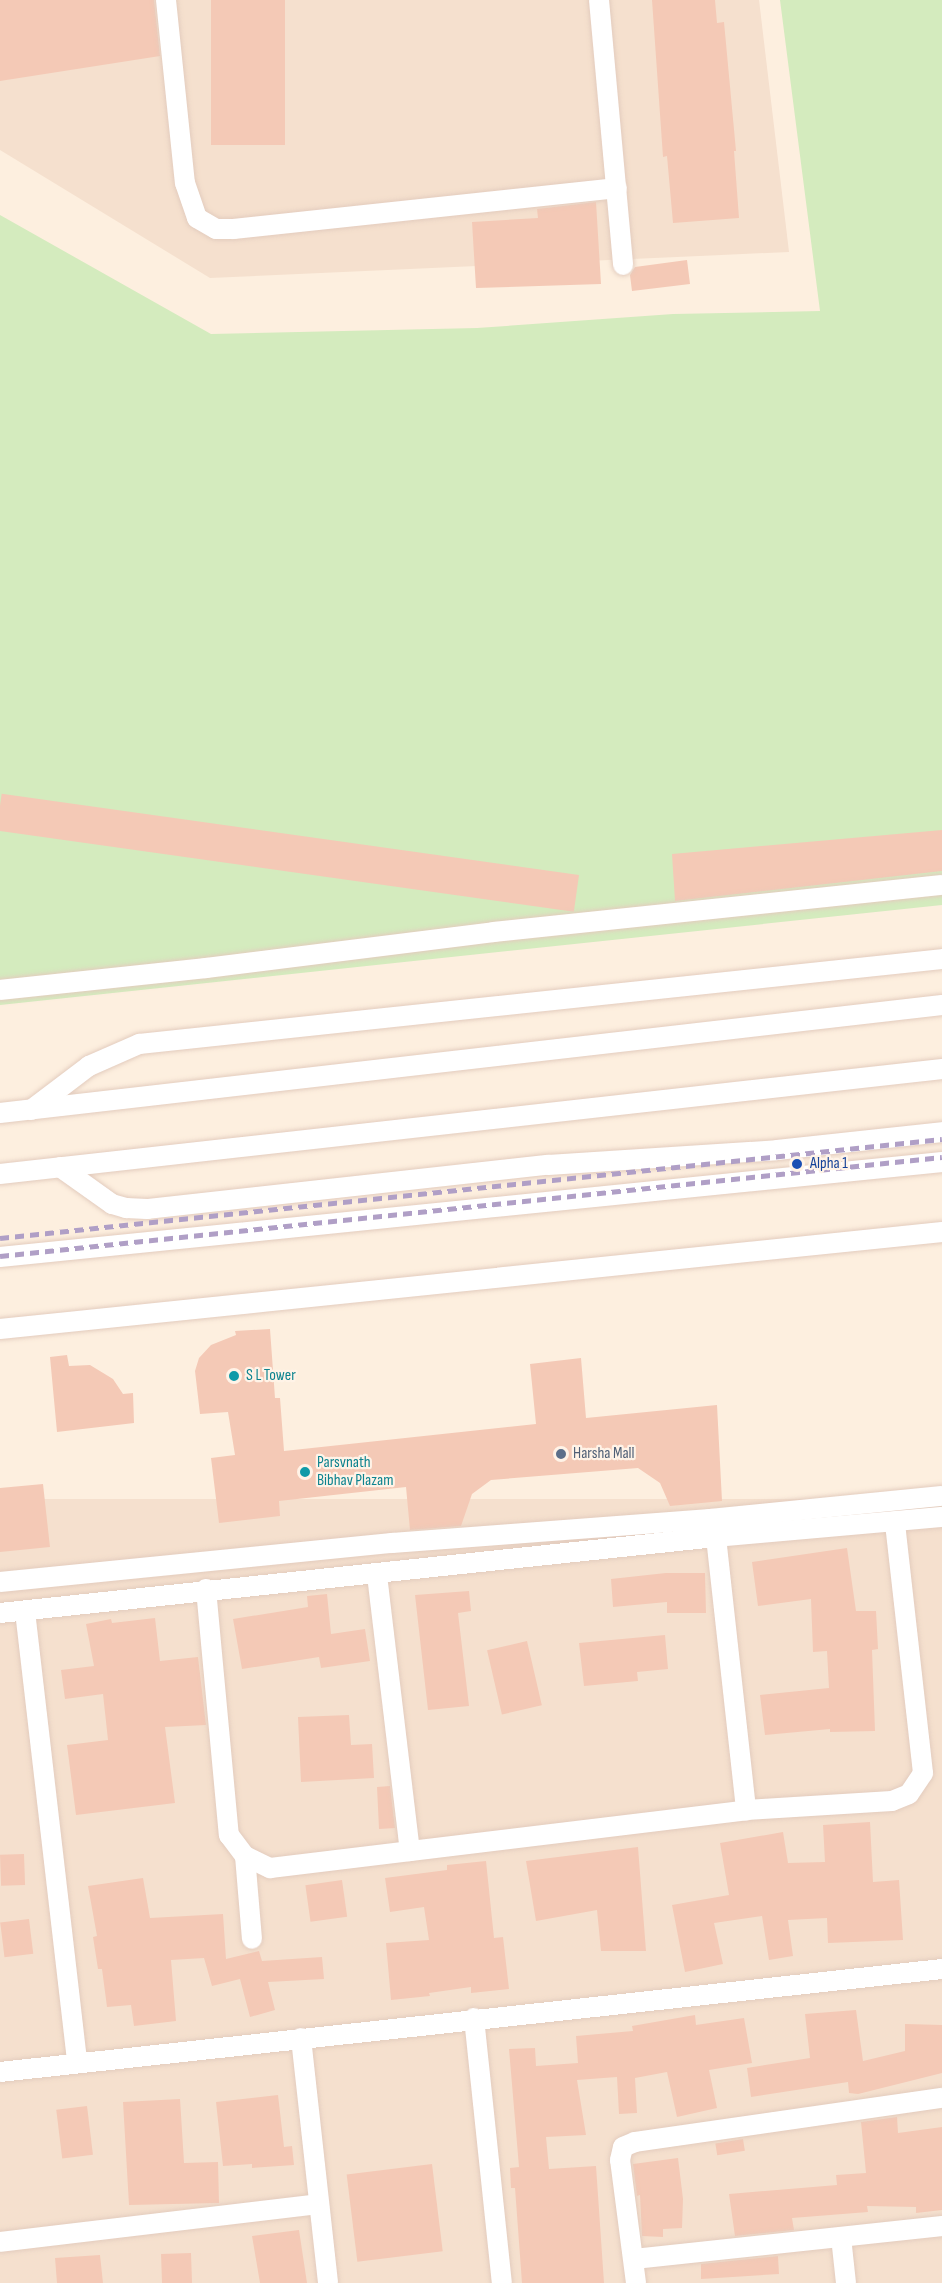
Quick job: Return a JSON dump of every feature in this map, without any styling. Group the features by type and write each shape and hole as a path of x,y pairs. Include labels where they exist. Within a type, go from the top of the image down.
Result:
{"street":[{"path":"166,0 187,193 197,218 216,229 234,229 617,188"},
{"path":"599,0 623,265"},
{"path":"0,990 494,932 942,885"},
{"path":"31,1110 89,1066 139,1044 942,959"},
{"path":"0,1113 942,1005"},
{"path":"0,1174 942,1069"},
{"path":"60,1167 112,1204 126,1208 147,1209 548,1165 777,1150 942,1132"},
{"path":"0,1257 942,1162"},
{"path":"0,1329 942,1232"},
{"path":"0,1582 392,1543 710,1520 942,1496"},
{"path":"0,1613 716,1538 942,1517"},
{"path":"206,1590 230,1835 245,1856 270,1868 746,1810 892,1801 909,1794 922,1773 895,1522"},
{"path":"716,1538 746,1810"},
{"path":"377,1575 410,1851"},
{"path":"25,1611 77,2063"},
{"path":"245,1856 252,1939"},
{"path":"0,2072 474,2018 942,1969"},
{"path":"474,2018 502,2283"},
{"path":"300,2038 327,2283"},
{"path":"636,2283 620,2160 623,2147 635,2142 942,2098"},
{"path":"0,2242 319,2204"},
{"path":"634,2259 942,2226"},
{"path":"841,2237 846,2283"}],"shaded area":[{"path":"0,0 759,0 789,252 210,278 0,150"},
{"path":"0,1499 942,1499 942,2283 0,2283"}],"green space":[{"path":"780,0 942,0 942,905 0,1005 0,215 211,334 477,328 673,314 820,311"}],"building":[{"path":"0,0 154,0 160,56 0,81"},
{"path":"211,0 285,0 285,145 211,145"},
{"path":"652,0 715,0 717,23 724,22 736,151 734,151 739,218 673,223 667,156 663,157"},
{"path":"596,202 601,284 476,288 472,222 538,218 537,209"},
{"path":"687,260 690,284 632,291 630,275 635,267"},
{"path":"2,794 579,875 574,912 0,831"},
{"path":"942,830 942,871 675,901 672,854"},
{"path":"270,1329 275,1398 280,1398 284,1451 536,1424 530,1364 581,1358 586,1418 717,1405 722,1501 670,1506 660,1483 638,1468 491,1480 472,1494 461,1526 410,1530 406,1487 279,1501 280,1516 219,1523 211,1458 235,1455 228,1412 200,1414 195,1371 199,1358 211,1345 236,1335 235,1331"},
{"path":"67,1355 69,1366 90,1365 113,1379 123,1394 133,1393 134,1423 57,1432 50,1357"},
{"path":"43,1484 50,1547 0,1552 0,1488"},
{"path":"847,1548 856,1611 876,1611 878,1649 872,1650 875,1731 830,1732 830,1729 765,1735 760,1695 829,1688 827,1651 813,1652 811,1599 758,1606 752,1562"},
{"path":"666,1573 705,1573 706,1613 667,1613 667,1602 613,1607 611,1579"},
{"path":"469,1591 471,1611 458,1613 469,1706 428,1710 415,1595"},
{"path":"327,1594 331,1634 365,1629 370,1661 321,1668 319,1657 242,1669 233,1619 308,1607 307,1596"},
{"path":"155,1618 160,1661 198,1657 206,1725 165,1727 175,1803 76,1815 67,1745 108,1740 103,1694 65,1699 61,1670 94,1666 86,1624 111,1619 112,1623"},
{"path":"665,1635 668,1669 637,1672 638,1681 584,1686 579,1643"},
{"path":"527,1641 542,1705 502,1715 487,1650"},
{"path":"349,1715 351,1745 372,1744 374,1778 301,1782 298,1717"},
{"path":"390,1786 395,1828 379,1829 377,1787"},
{"path":"870,1822 873,1882 899,1880 903,1940 828,1943 827,1918 788,1920 793,1956 769,1960 762,1916 714,1923 723,1964 685,1972 672,1905 729,1895 720,1843 783,1832 788,1863 825,1862 823,1825"},
{"path":"638,1847 646,1951 601,1951 597,1910 536,1921 526,1861"},
{"path":"24,1854 25,1885 1,1886 0,1855"},
{"path":"486,1861 494,1938 503,1937 509,1989 471,1993 471,1987 429,1993 430,1996 391,2000 386,1943 429,1940 424,1907 390,1912 385,1878 447,1870 447,1865"},
{"path":"143,1878 150,1918 223,1914 226,1959 259,1951 262,1961 322,1957 324,1979 268,1982 275,2010 250,2017 240,1979 212,1986 204,1958 171,1960 176,2021 134,2026 131,2005 107,2007 102,1969 98,1969 93,1937 97,1936 88,1886"},
{"path":"342,1880 347,1917 311,1922 305,1885"},
{"path":"29,1919 33,1954 4,1957 0,1923"},
{"path":"856,2010 863,2061 905,2051 905,2024 942,2025 942,2073 858,2094 849,2093 848,2082 751,2097 747,2068 810,2058 805,2014"},
{"path":"695,2015 696,2025 744,2018 752,2063 709,2070 717,2108 677,2117 667,2072 635,2078 637,2113 619,2114 617,2077 577,2080 586,2135 546,2137 549,2169 596,2166 604,2283 522,2283 515,2188 511,2188 510,2168 519,2167 509,2049 535,2048 536,2066 578,2063 576,2036 633,2031 632,2026"},
{"path":"278,2095 284,2147 292,2146 294,2165 252,2168 252,2164 223,2166 216,2102"},
{"path":"180,2099 184,2163 218,2162 219,2203 129,2205 123,2102"},
{"path":"87,2106 93,2155 62,2158 56,2110"},
{"path":"897,2117 898,2133 942,2127 942,2210 916,2213 916,2207 867,2206 868,2212 792,2218 794,2230 735,2236 729,2194 837,2185 836,2175 866,2173 861,2122"},
{"path":"743,2139 745,2151 717,2155 715,2143"},
{"path":"678,2158 683,2199 682,2228 663,2229 663,2237 642,2236 640,2195 637,2196 633,2164"},
{"path":"432,2164 443,2251 357,2262 347,2174"},
{"path":"299,2230 307,2283 260,2283 252,2236"},
{"path":"191,2253 192,2283 162,2283 161,2254"},
{"path":"100,2255 103,2283 57,2283 55,2258"},
{"path":"778,2256 779,2274 701,2279 701,2264"}],"railway":[{"path":"0,1238 942,1139"},
{"path":"0,1256 942,1157"}],"place":[{"name":"Alpha 1","path":"797,1164"},
{"name":"S L Tower","path":"234,1376"},
{"name":"Harsha Mall","path":"561,1454"},
{"name":"Parsvnath Bibhav Plazam","path":"305,1472"}]}
